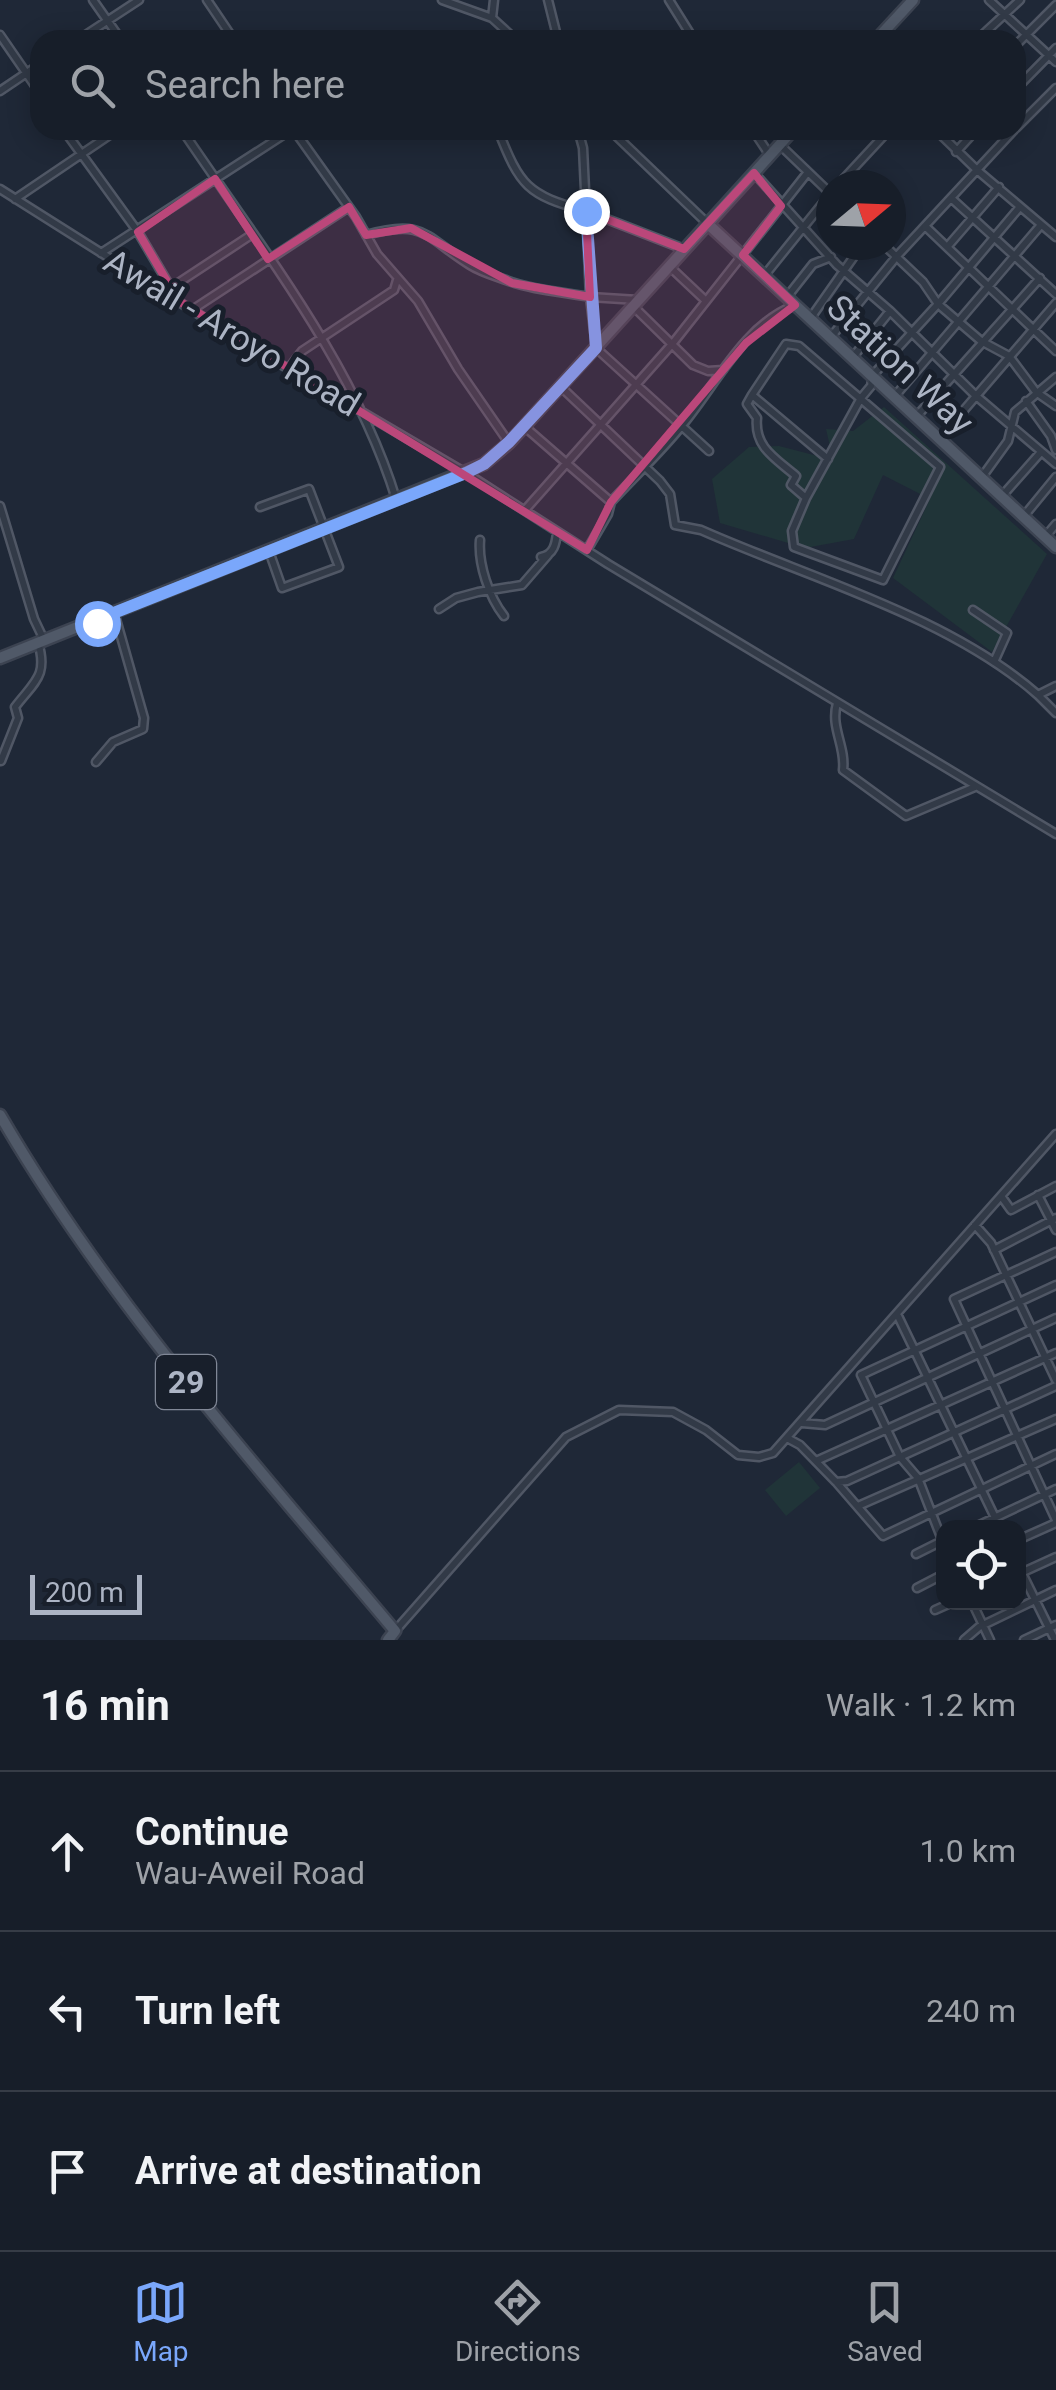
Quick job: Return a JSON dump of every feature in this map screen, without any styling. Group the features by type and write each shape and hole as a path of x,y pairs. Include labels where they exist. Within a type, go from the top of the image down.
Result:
{"main road":[{"path":"885,30 912,0"},
{"path":"0,658 484,464 524,426 785,140"},
{"name":"Station Way","path":"708,224 1056,547"},
{"name":"29","path":"0,1115 86,1252 392,1636"}],"street":[{"path":"94,0 114,30"},
{"path":"94,30 139,0"},
{"path":"207,0 227,30"},
{"path":"442,0 492,18 505,30"},
{"path":"492,18 494,0"},
{"path":"548,0 556,30"},
{"path":"669,0 688,30"},
{"path":"990,0 1023,30"},
{"path":"987,30 1020,0"},
{"path":"1056,5 1027,34 1056,62"},
{"path":"0,35 30,79"},
{"path":"1026,78 1056,48"},
{"path":"0,91 30,70"},
{"path":"1026,118 1056,88"},
{"path":"71,140 138,232 167,290 252,235"},
{"path":"15,199 102,140"},
{"path":"189,140 322,338 364,414 383,456 396,500"},
{"path":"101,253 277,140"},
{"path":"300,140 397,280 418,301 466,382 509,442"},
{"path":"502,140 517,176 550,201 684,249"},
{"path":"581,140 596,348 710,451"},
{"path":"620,140 708,224"},
{"path":"760,140 770,156"},
{"path":"852,170 880,140"},
{"path":"945,140 1056,237"},
{"path":"956,152 967,140"},
{"path":"906,247 1005,140"},
{"path":"780,145 816,179"},
{"path":"525,510 673,343 808,172"},
{"path":"754,173 816,243"},
{"path":"948,246 999,187"},
{"name":"Awail - Aroyo Road","path":"0,190 1056,834"},
{"path":"952,198 1056,294"},
{"path":"192,310 349,207"},
{"path":"806,498 791,485 796,476 760,444 755,434 757,418 747,404 786,344 792,342 861,398 940,467 884,580 794,547 792,531 806,498 861,398 871,386 873,375 1019,208"},
{"path":"764,276 816,212"},
{"path":"366,234 400,226 410,228 435,238 471,266 512,283 635,303 693,366 708,371 724,370"},
{"path":"894,397 1040,226"},
{"path":"926,227 1032,330 1055,347"},
{"path":"587,550 611,502 682,426 769,319 790,302 813,264 823,260"},
{"path":"834,260 975,396 1056,464"},
{"path":"810,320 852,260"},
{"path":"831,337 894,260"},
{"path":"901,260 924,282 938,304 981,341 1009,356 1036,392 1056,406"},
{"path":"669,266 706,301"},
{"path":"916,417 1040,278"},
{"path":"289,368 302,352 394,290 397,280"},
{"path":"940,439 1056,303"},
{"path":"852,358 890,311"},
{"path":"982,477 1008,441 1014,412 1056,377"},
{"path":"560,386 645,465 670,494 676,526 701,530 866,597 994,662 1056,713"},
{"path":"752,395 828,459"},
{"path":"1026,401 1051,436 1056,450"},
{"path":"524,426 611,502"},
{"path":"1002,496 1040,452"},
{"path":"1023,517 1056,477"},
{"path":"260,506 308,489 339,567 282,588 269,551"},
{"path":"0,506 41,641 44,663 15,707 18,718 1,761"},
{"path":"1045,537 1056,524"},
{"path":"439,609 456,598 522,585 554,547 557,530"},
{"path":"480,540 479,552 494,606 504,616"},
{"path":"973,610 1007,633 994,662"},
{"path":"96,762 113,742 142,729 144,718 114,612"},
{"path":"1038,695 1056,686"},
{"path":"837,703 834,728 841,743 842,770 906,816 976,786"},
{"path":"392,1636 566,1437 619,1410 674,1412 738,1455 768,1456 802,1423 1056,1134"},
{"path":"1000,1196 1011,1210 1056,1186"},
{"path":"1038,1195 1056,1230"},
{"path":"994,1250 1054,1220"},
{"path":"836,1482 847,1481 1056,1383 994,1250 975,1225"},
{"path":"1026,1536 1056,1522 954,1299 1056,1252"},
{"path":"936,1523 918,1478 900,1457 862,1375 1056,1285"},
{"path":"897,1314 996,1518"},
{"path":"802,1423 825,1425 1056,1318"},
{"path":"816,1461 1056,1353"},
{"path":"858,1506 1056,1419"},
{"path":"787,1438 816,1461 883,1536 1056,1454"},
{"path":"992,1520 1056,1489"},
{"path":"916,1554 936,1545"},
{"path":"1026,1569 1056,1557"},
{"path":"917,1588 936,1578"},
{"path":"1026,1582 1053,1626 1055,1640"},
{"path":"964,1640 983,1625 1056,1590"},
{"path":"976,1610 990,1640"},
{"path":"1024,1640 1053,1626"}],"highlighted area":[{"path":"754,173 781,206 743,255 795,305 746,343 611,502 587,550 164,292 171,288 138,232 215,179 268,259 349,207 366,235 411,228 512,283 590,297 586,211 684,249"}],"green space":[{"path":"884,407 1047,554 992,652 893,578 930,499 883,475 854,539 805,548 720,523 712,479 749,447 779,446 833,460 826,429 853,431"},
{"path":"799,1462 820,1488 786,1516 765,1490"}],"route":[{"path":"97,623 96,620 466,473 493,457 596,348 586,211"}]}
